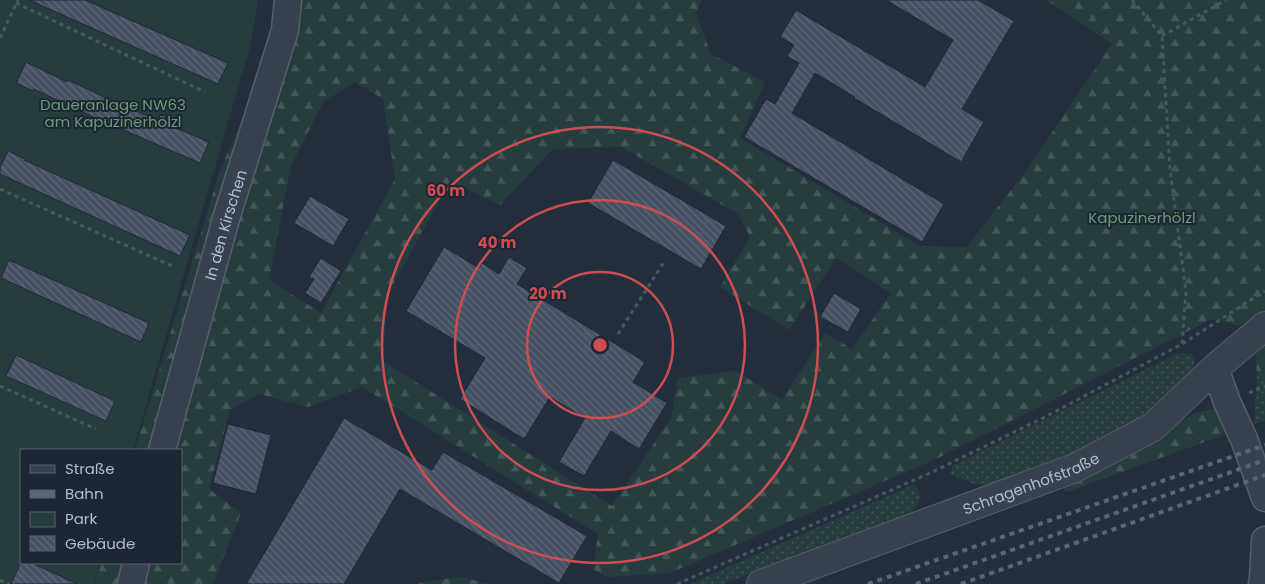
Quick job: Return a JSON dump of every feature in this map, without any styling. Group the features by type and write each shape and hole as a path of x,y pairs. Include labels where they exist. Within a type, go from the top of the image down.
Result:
{"street":[{"name":"In den Kirschen","path":"162,449 226,219 285,30 288,0"},
{"name":"Schragenhofstraße","path":"761,584 1075,468 1153,427 1215,368 1265,326"},
{"path":"1215,368 1265,498"},
{"path":"1262,584 1265,540"},
{"path":"131,584 136,564"}],"path":[{"path":"1132,0 1162,36 1170,169 1186,292 1182,344"},
{"path":"1162,36 1226,0"},
{"path":"0,38 17,2 205,92"},
{"path":"0,188 172,266"},
{"path":"618,334 664,262"},
{"path":"677,584 928,474 1043,418 1182,344 1265,291"},
{"path":"0,386 96,429"},
{"path":"0,580 9,584"}],"green space":[{"name":"Daueranlage NW63 am Kapuzinerhölzl","path":"0,0 258,0 251,43 133,449 20,449 20,564 100,564 94,584 0,584"},
{"name":"Kapuzinerhölzl","path":"295,0 702,0 696,13 711,54 765,82 740,138 920,246 966,247 1023,175 1112,44 1046,0 1265,0 1265,311 1238,326 1212,319 936,459 670,573 606,577 593,569 598,534 362,387 308,407 259,394 230,410 209,489 241,513 213,584 95,584 101,564 182,564 182,449 135,449 220,170","holes":["355,82 383,99 395,179 321,313 269,280 291,166 323,102","621,147 738,214 750,237 720,287 789,330 836,258 891,293 852,349 825,333 782,400 736,371 678,378 671,418 612,506 383,361 387,296 450,181 500,205 553,149"]},
{"path":"1265,339 1265,373 1257,376 1255,346"},
{"path":"1178,353 1192,354 1194,358 1193,377 1148,416 1067,460 991,486 974,484 950,474 952,466"},
{"path":"1265,373 1265,421 1254,424 1257,376"},
{"path":"1213,409 1223,415 1232,432 1067,492 1061,486 1170,429 1194,413"},
{"path":"915,484 920,500 917,507 910,514 723,584 690,584"},
{"path":"459,577 490,584 418,584 420,583"}],"building":[{"path":"29,0 85,0 228,63 218,84"},
{"path":"886,0 978,0 1014,21 962,109 984,122 961,162 815,73 792,113 944,204 922,242 744,137 766,99 775,104 799,63 787,56 794,45 780,37 796,10 925,87 953,40"},
{"path":"26,62 67,82 68,80 209,142 200,163 34,89 33,91 16,83"},
{"path":"8,151 190,235 180,256 0,174 0,168"},
{"path":"613,160 726,226 701,269 588,203"},
{"path":"310,196 349,219 333,246 294,223"},
{"path":"444,247 479,268 482,263 499,274 509,257 527,268 517,284 645,362 633,382 667,403 639,449 611,431 584,476 559,462 585,418 550,397 524,439 460,399 485,358 406,311"},
{"path":"321,258 341,271 321,303 305,293 314,279 309,277"},
{"path":"9,260 149,323 141,342 1,278"},
{"path":"834,293 861,309 848,332 820,317"},
{"path":"16,355 115,401 106,421 6,376"},
{"path":"344,418 432,470 443,452 587,536 559,583 400,489 344,584 246,584"},
{"path":"228,424 271,435 256,494 213,483"},
{"path":"20,564 34,564 77,584 11,584"}],"railway":[{"path":"868,584 1265,445"},
{"path":"916,584 1265,460"},
{"path":"961,584 1265,475"}]}
